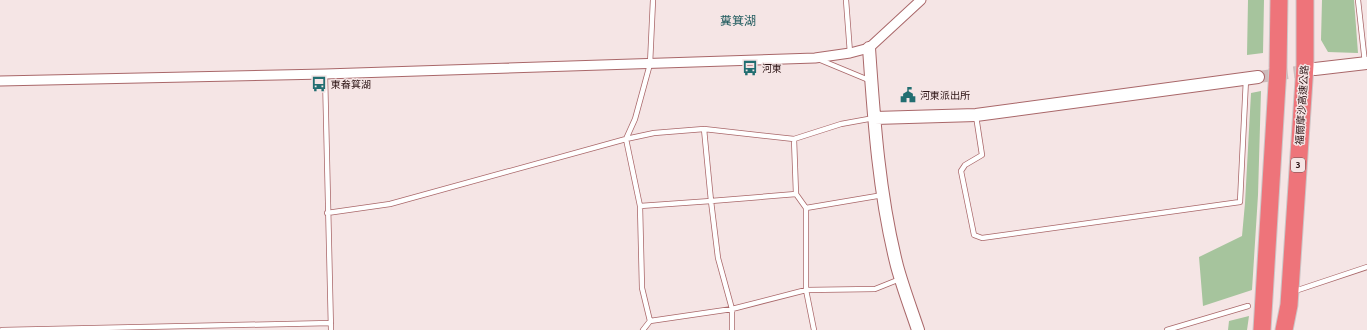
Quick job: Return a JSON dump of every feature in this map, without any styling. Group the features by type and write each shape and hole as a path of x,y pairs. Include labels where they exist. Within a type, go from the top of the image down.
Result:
{"highway":[{"path":"1262,330 1278,68 1279,0"},
{"name":"福爾摩沙高速公路","path":"1284,330 1289,305 1310,67 1305,0"},
{"path":"1310,67 1312,0"}],"street":[{"path":"0,81 325,74 815,58 850,53 869,48 921,0"},
{"path":"869,48 874,118 883,195 901,279 918,330"},
{"path":"1310,67 1366,65"},
{"path":"874,118 976,114 1252,78"}],"lane":[{"path":"650,321 642,288 640,206 626,139 635,119 650,64 653,0"},
{"path":"846,0 850,53"},
{"path":"1358,0 1366,65"},
{"path":"815,58 872,82"},
{"path":"325,74 327,213 331,330"},
{"path":"976,114 982,155 965,165 961,171 974,235 982,238 1240,202 1252,78"},
{"path":"327,213 390,204 654,132 704,129 794,139 841,124 874,118"},
{"path":"704,129 718,258 732,309 732,330"},
{"path":"794,139 796,194 806,208 806,290 814,330"},
{"path":"640,206 796,194"},
{"path":"806,208 883,195"},
{"path":"1298,290 1367,267"},
{"path":"643,330 650,321 732,309 806,290 875,289 901,279"},
{"path":"1167,330 1248,306"},
{"path":"2,330 331,323"}],"green space":[{"path":"1248,0 1264,0 1263,53 1247,55"},
{"path":"1322,0 1354,0 1358,53 1328,52 1321,40"},
{"path":"1261,91 1258,195 1252,290 1203,306 1199,257 1242,236 1251,93"},
{"path":"1249,316 1247,330 1228,330 1229,321"}],"tunnel":[{"path":"1258,77 1312,70"}],"place":[{"name":"河東","path":"750,68"},
{"name":"東畚箕湖","path":"319,84"},
{"name":"河東派出所","path":"908,95"}],"district":[{"name":"糞箕湖","path":"738,20"}]}
